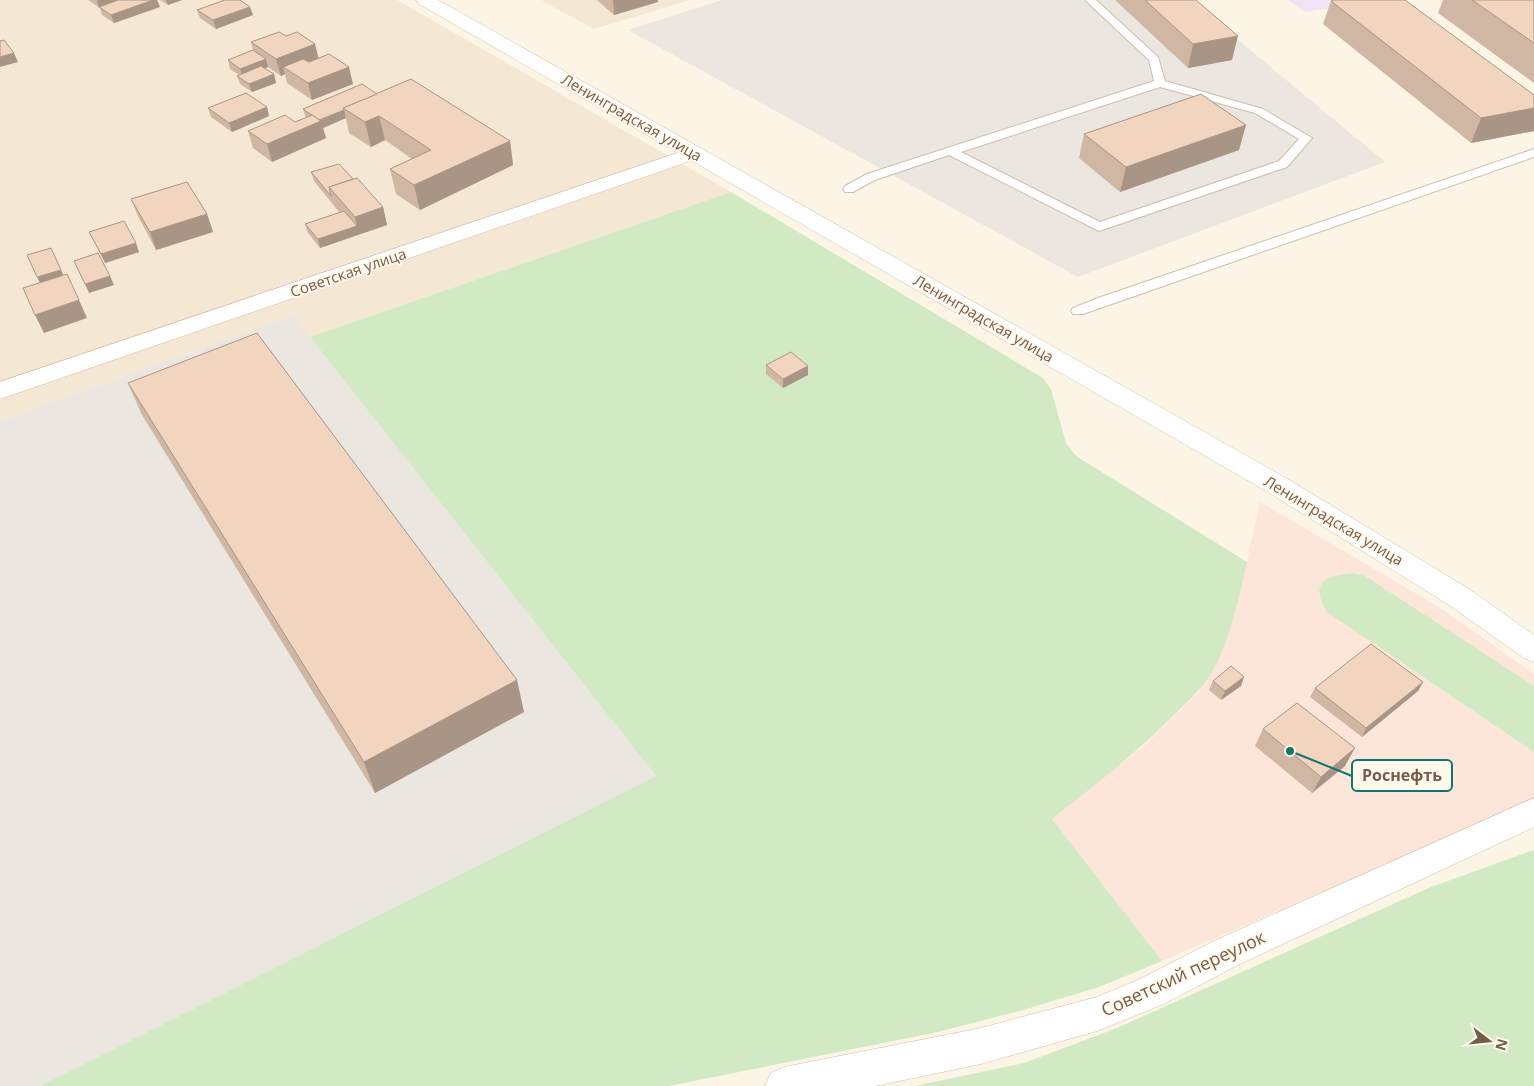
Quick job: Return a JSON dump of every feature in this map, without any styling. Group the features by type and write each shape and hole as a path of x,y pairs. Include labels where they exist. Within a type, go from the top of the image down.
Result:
{"main road":[{"name":"Ленинградская улица","path":"425,0 1277,485 1451,593 1534,650"},
{"name":"Советская улица","path":"0,391 696,153"},
{"name":"Советский переулок","path":"784,1086 981,1046 1097,1014 1151,992 1226,953 1534,812"}],"lane":[{"path":"1090,0 1154,59 1160,83"},
{"path":"849,189 871,177 950,151 1160,83 1259,111 1306,138 1283,164 1099,227 950,151"},
{"path":"1078,312 1103,300 1534,153"}],"shaded area":[{"path":"0,0 397,0 731,192 310,337 293,315 0,421"},
{"path":"690,0 594,29 542,1"},
{"path":"722,0 1190,0 1385,162 1078,277 628,30"},
{"path":"1288,0 1383,0 1305,12"},
{"path":"293,315 656,776 40,1086 0,1086 0,421"},
{"path":"1260,502 1439,607 1534,674 1534,800 1162,961 1052,819 1145,745 1199,691 1215,668 1243,580"}],"green space":[{"path":"731,192 1043,378 1051,389 1066,443 1076,456 1247,562 1230,629 1215,667 1207,680 1147,741 1052,819 1162,961 1099,987 1023,1010 938,1032 669,1086 40,1086 656,776 310,337"},
{"path":"1353,573 1365,576 1534,686 1534,752 1327,612 1320,594 1320,587 1323,582 1335,576"},
{"path":"1534,850 1534,1086 915,1086 1024,1063 1117,1028 1431,887"}],"building":[{"path":"118,0 153,0 111,15 99,7"},
{"path":"225,0 240,0 250,7 213,20 197,10"},
{"path":"1145,0 1196,0 1238,36 1193,44"},
{"path":"1405,0 1534,95 1534,108 1481,118 1331,1"},
{"path":"1472,0 1534,0 1534,43"},
{"path":"279,32 286,36 297,32 315,44 276,59 251,42"},
{"path":"4,40 14,53 0,57 0,41"},
{"path":"253,50 266,59 240,69 228,60"},
{"path":"329,54 349,67 308,83 283,67 303,59 309,62"},
{"path":"261,66 274,74 249,84 237,76"},
{"path":"411,79 510,141 414,185 390,169 431,150 379,116 365,122 343,108"},
{"path":"362,84 377,94 319,120 303,109"},
{"path":"246,93 267,107 229,123 208,108"},
{"path":"1201,94 1246,125 1126,167 1084,134"},
{"path":"285,115 295,122 312,115 321,121 267,144 248,131"},
{"path":"339,164 353,179 329,187 331,196 311,172"},
{"path":"357,178 383,207 355,217 329,187"},
{"path":"187,182 207,214 150,232 131,199"},
{"path":"344,211 357,226 318,239 305,224"},
{"path":"124,221 136,243 101,254 89,232"},
{"path":"51,248 61,270 37,277 27,255"},
{"path":"98,253 110,276 85,284 74,261"},
{"path":"67,274 79,300 35,315 23,288"},
{"path":"257,333 517,680 364,762 128,383"},
{"path":"791,352 808,366 783,379 766,365"},
{"path":"1371,644 1423,682 1366,728 1315,688"},
{"path":"1231,666 1244,677 1225,691 1213,681"},
{"path":"1297,703 1355,748 1321,777 1263,729"}],"place":[{"name":"Роснефть","path":"1290,751"}]}
